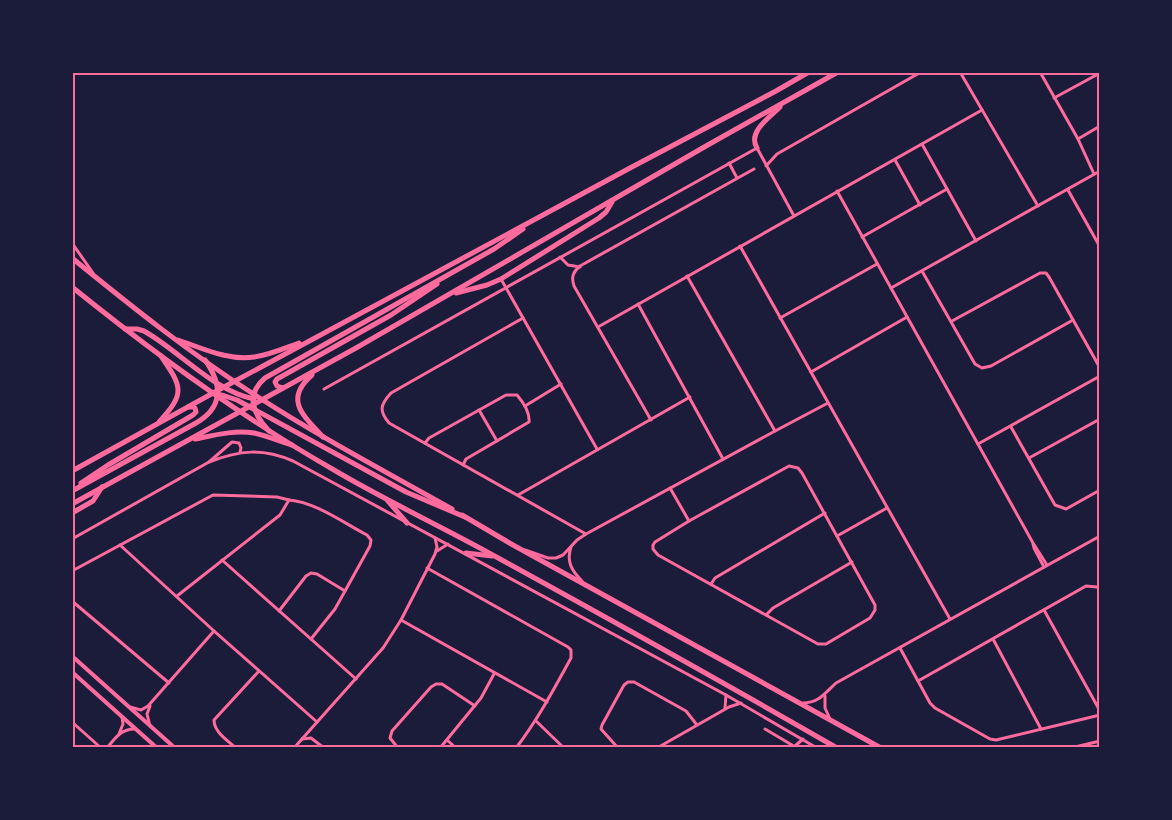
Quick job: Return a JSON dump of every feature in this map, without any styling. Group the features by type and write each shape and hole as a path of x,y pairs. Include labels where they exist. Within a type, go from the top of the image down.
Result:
{"main road":[{"path":"72,471 216,394 234,381 809,72"},
{"path":"72,504 190,440 253,403 284,388 838,72"},
{"path":"755,146 754,136 784,103"},
{"path":"448,295 487,285 501,279 599,218 606,212 612,201"},
{"path":"253,403 258,385 266,378 494,249 551,211"},
{"path":"72,258 234,381 253,403 269,431"},
{"path":"284,388 276,386 275,382 277,379 391,315 464,265"},
{"path":"72,287 161,356 240,412 292,445 386,499 497,557 733,687 837,747"},
{"path":"125,329 137,329 150,334 217,383 406,492 465,517"},
{"path":"178,340 224,356 244,358 263,356 314,338"},
{"path":"156,426 173,407 178,393 175,380 161,356"},
{"path":"72,490 203,419 211,410 217,383 205,360"},
{"path":"322,366 302,384 297,400 303,415 323,437"},
{"path":"216,394 253,403"},
{"path":"262,400 323,437 513,545 881,748"},
{"path":"72,490 100,470 195,414 194,407 187,408"},
{"path":"190,440 241,432 255,433 292,445"},
{"path":"72,513 93,501 102,487"},
{"path":"386,499 406,523"},
{"path":"466,553 497,557"}],"street":[{"path":"766,166 777,154 921,72"},
{"path":"960,72 1038,206"},
{"path":"1040,72 1078,140 1094,174"},
{"path":"1054,98 1100,74"},
{"path":"598,327 982,110"},
{"path":"1078,140 1100,126"},
{"path":"922,144 976,241"},
{"path":"324,388 729,163 755,146 794,216"},
{"path":"894,159 920,205"},
{"path":"729,163 737,178"},
{"path":"651,420 572,282 574,273 580,266 754,169"},
{"path":"891,288 1100,171"},
{"path":"862,236 947,189"},
{"path":"1068,190 1098,239 1100,247"},
{"path":"837,191 1046,566"},
{"path":"72,243 94,276"},
{"path":"740,246 950,619"},
{"path":"560,257 568,265 580,266"},
{"path":"780,318 877,264"},
{"path":"922,271 975,364 982,368 991,366 1073,320"},
{"path":"952,321 1040,273 1046,273 1050,277 1100,368"},
{"path":"687,276 775,431"},
{"path":"501,279 597,449"},
{"path":"638,304 723,459"},
{"path":"523,318 391,393 384,401 383,416 389,423 425,444 586,534"},
{"path":"811,372 907,318"},
{"path":"978,444 1100,376"},
{"path":"524,406 561,384"},
{"path":"425,444 429,438 509,394 517,395 524,406 529,422 466,459 463,464"},
{"path":"518,495 690,397"},
{"path":"513,545 548,558 556,558 563,555 577,540 586,534 828,403"},
{"path":"479,410 497,441"},
{"path":"1029,458 1100,419"},
{"path":"1011,426 1055,506 1066,509 1100,490"},
{"path":"72,539 209,462 232,442 237,442 241,446 240,453"},
{"path":"209,462 249,451 286,457 741,703 817,748"},
{"path":"788,466 798,468 802,472 825,513 876,610 870,618 826,644 822,644 766,615 658,556 653,549 655,542 689,521 788,466"},
{"path":"670,488 689,521"},
{"path":"72,571 213,495 277,497 308,504 367,535 370,540 370,546 334,609 311,639"},
{"path":"177,596 280,515 289,500"},
{"path":"837,536 887,508"},
{"path":"710,584 715,578 825,513"},
{"path":"801,703 814,702 825,696 836,683 1100,536"},
{"path":"435,538 437,547 435,554"},
{"path":"294,748 383,648 401,620 435,554 440,548 448,544"},
{"path":"120,545 317,722"},
{"path":"571,547 569,558 571,568 586,586"},
{"path":"222,560 356,679"},
{"path":"766,615 773,608 852,562"},
{"path":"427,568 571,650 571,658 547,702 516,748"},
{"path":"279,611 310,573 316,574 345,590"},
{"path":"918,681 1086,586 1097,587 1100,590"},
{"path":"72,601 169,683"},
{"path":"1044,610 1100,712"},
{"path":"401,620 494,674 547,702"},
{"path":"130,707 141,710 151,703 214,631"},
{"path":"993,639 1042,729"},
{"path":"900,648 930,703 935,708 990,739 996,740 1100,716"},
{"path":"72,656 175,748"},
{"path":"236,748 216,731 214,720 259,670"},
{"path":"72,672 157,748"},
{"path":"440,748 475,706 494,674"},
{"path":"618,748 601,729 624,684 628,682 634,682 686,711 697,725"},
{"path":"398,748 390,738 392,731 431,687 436,684 442,684 475,706"},
{"path":"725,709 726,695"},
{"path":"825,696 825,708 830,719"},
{"path":"150,726 147,714 151,703"},
{"path":"658,748 725,709 741,703"},
{"path":"119,734 122,717"},
{"path":"536,721 564,748"},
{"path":"73,723 101,748"},
{"path":"106,748 125,730 136,729"},
{"path":"765,729 795,746"},
{"path":"794,734 795,746"},
{"path":"301,739 311,738 324,748"},
{"path":"795,746 803,739"},
{"path":"448,740 456,748"},
{"path":"1071,748 1100,741"}]}
